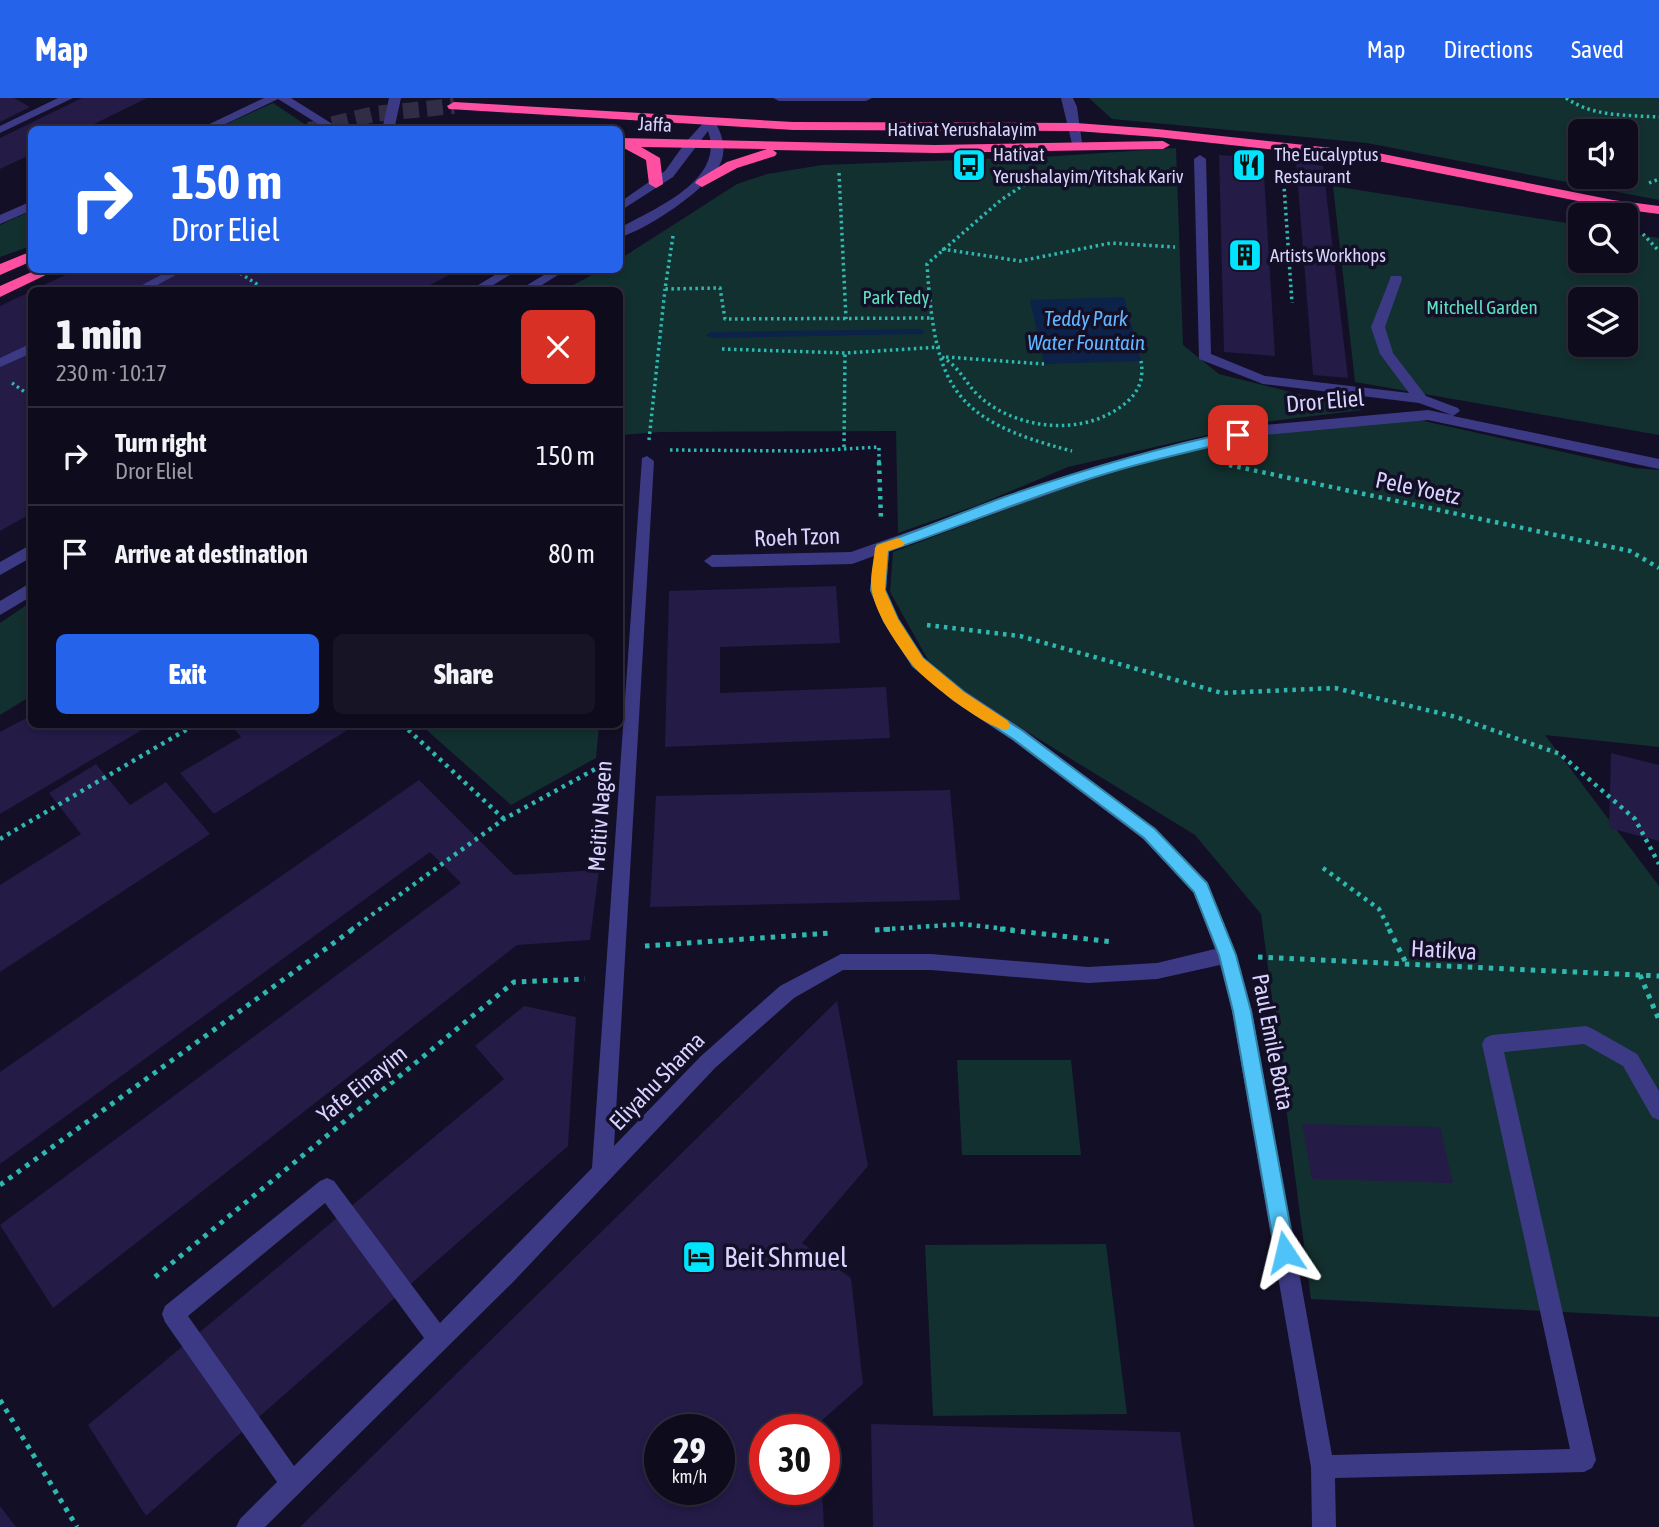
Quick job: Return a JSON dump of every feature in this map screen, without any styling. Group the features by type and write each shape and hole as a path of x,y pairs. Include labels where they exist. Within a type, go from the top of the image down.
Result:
{"highway":[{"name":"Jaffa","path":"454,106 710,122"},
{"name":"Hativat Yerushalayim","path":"710,122 908,128 1076,127 1278,144 1378,157 1613,204 1659,210"},
{"name":"Jaffa","path":"623,142 689,145"},
{"name":"Hativat Yerushalayim","path":"689,145 1079,148 1235,142"},
{"path":"623,143 653,158 656,184"},
{"path":"702,183 744,160 796,147"},
{"path":"0,270 28,257"},
{"path":"0,292 41,273"}],"street":[{"path":"0,130 67,98"},
{"path":"211,126 273,98"},
{"path":"283,98 330,126"},
{"path":"389,126 395,98"},
{"path":"779,98 866,98"},
{"path":"1067,98 1079,148"},
{"path":"623,205 669,174 689,145 710,122 718,146 714,166 702,183 623,231"},
{"path":"1200,159 1204,356 1263,380 1421,399 1509,432"},
{"path":"0,220 28,207"},
{"path":"145,287 173,273"},
{"path":"481,287 507,273"},
{"path":"530,287 555,273"},
{"path":"1396,279 1378,327 1387,354 1421,399"},
{"path":"0,363 28,349"},
{"name":"Dror Eliel","path":"882,548 936,530 1010,500 1123,464 1187,446 1264,430 1428,415 1659,464"},
{"name":"Meitiv Nagen","path":"602,1173 648,456"},
{"name":"Roeh Tzon","path":"712,561 852,558 882,548"},
{"name":"Paul Emile Botta","path":"882,548 878,590 891,621 918,662 1149,834 1201,888 1227,955 1242,1011 1323,1467 1324,1527"},
{"path":"0,569 28,552"},
{"path":"0,609 28,591"},
{"name":"Eliyahu Shama","path":"248,1527 439,1339 708,1062 787,992 841,962 931,962 1088,975 1157,971 1227,955"},
{"path":"1323,1467 1584,1460 1492,1044 1586,1035 1630,1060 1659,1110"},
{"path":"293,1485 173,1314 327,1188 439,1339"}],"path":[{"path":"1566,98 1589,110 1659,117"},
{"path":"1278,144 1285,180 1292,303"},
{"path":"1079,148 1002,200 927,264 930,318 941,356 959,398 988,421 1037,442 1123,464"},
{"path":"839,178 846,319"},
{"path":"680,197 665,289 648,456 879,447 882,548"},
{"path":"942,249 1020,261 1111,243 1200,248"},
{"path":"240,273 261,287"},
{"path":"665,289 720,288 725,319 930,318"},
{"path":"722,349 845,353 940,347"},
{"path":"844,447 845,353"},
{"path":"941,356 958,365 978,395 1005,412 1037,424 1068,426 1111,415 1140,390 1144,374 1141,361"},
{"path":"941,356 1044,364"},
{"name":"Pele Yoetz","path":"1216,463 1630,551 1659,568"},
{"path":"891,621 1020,636 1222,693 1335,688 1456,717 1559,754 1635,818 1659,864"},
{"path":"0,839 189,728"},
{"path":"406,728 504,818"},
{"path":"0,1185 504,818 629,751"},
{"path":"1323,868 1379,909 1407,965"},
{"name":"Hatikva","path":"1227,955 1659,976"},
{"path":"1640,975 1659,1020"},
{"name":"Yafe Einayim","path":"155,1277 514,982 614,977"},
{"path":"0,1400 77,1527"}],"green space":[{"path":"1089,98 1659,98 1659,200 1603,189 1638,189 1638,119 1568,119 1568,182 1367,143 1112,119"},
{"path":"273,103 306,125 304,126 222,126"},
{"name":"Park Tedy","path":"1176,148 1183,345 1219,374 1362,410 1264,422 1068,467 978,505 898,533 896,431 661,432 623,435 623,287 570,287 595,273 623,273 623,257 737,184 767,174 822,165 1042,157"},
{"name":"Mitchell Garden","path":"1333,186 1568,223 1568,273 1638,273 1638,235 1659,238 1659,435 1355,382"},
{"path":"28,212 28,247 0,257 0,225"},
{"path":"1415,419 1635,468 1659,470 1659,747 1545,735 1659,886 1659,1317 1311,1299 1261,914 1195,835 967,695 928,660 890,592 893,552 1074,484 1289,425"},
{"path":"28,604 28,698 0,715 0,623"},
{"path":"424,728 599,728 596,758 511,805"},
{"path":"957,1060 1071,1060 1081,1155 962,1155"},
{"path":"1106,1244 1127,1414 933,1416 925,1245"}],"water":[{"name":"Teddy Park Water Fountain","path":"1124,297 1141,361 1044,364 1030,300"}],"building":[{"path":"0,98 14,98 30,107 0,122"},
{"path":"82,98 147,98 90,126 28,126 28,156 0,169 0,138"},
{"name":"Artists Workhops","path":"1219,155 1263,158 1275,356 1224,352"},
{"path":"1296,161 1323,166 1348,378 1313,375"},
{"path":"70,273 452,273 427,287 39,287"},
{"path":"28,293 28,515 0,531 0,306"},
{"path":"836,586 840,643 720,647 720,693 886,687 890,738 665,747 669,591"},
{"path":"28,717 28,728 145,728 0,814 0,732"},
{"path":"233,728 351,728 214,814 180,773 241,737"},
{"path":"1611,753 1659,765 1659,841 1609,828"},
{"path":"96,764 130,805 166,782 210,834 0,972 0,885 81,834 49,793"},
{"path":"419,780 514,875 599,870 590,940 517,945 53,1308 0,1225 461,883 430,852 0,1164 0,1072"},
{"path":"950,790 960,900 650,907 656,796"},
{"name":"Beit Shmuel","path":"837,1001 868,1166 802,1243 851,1278 863,1384 829,1414 749,1414 749,1505 823,1505 824,1527 300,1527"},
{"path":"524,1006 576,1017 568,1146 146,1516 88,1425 504,1079 475,1046"},
{"path":"1302,1124 1440,1127 1453,1183 1312,1179"},
{"path":"871,1424 1180,1432 1194,1527 873,1527"},
{"path":"0,1506 16,1527 0,1527"}],"waterway":[{"path":"711,335 920,332"}],"tunnel":[{"path":"325,126 374,114 454,106"}],"slow traffic":[{"path":"898,543 882,548 878,590 891,621 918,662 959,696 1003,725"}],"place":[{"name":"Hativat Yerushalayim/Yitshak Kariv","path":"969,165"},
{"name":"The Eucalyptus Restaurant","path":"1249,165"},
{"name":"Artists Workhops","path":"1245,255"},
{"name":"Beit Shmuel","path":"699,1257"}],"route":[{"path":"1238,435 1098,471 1010,500 936,530 882,548 878,590 891,621 918,662 959,696 1018,735 1149,834 1201,888 1227,955 1242,1011 1285,1252"}]}
